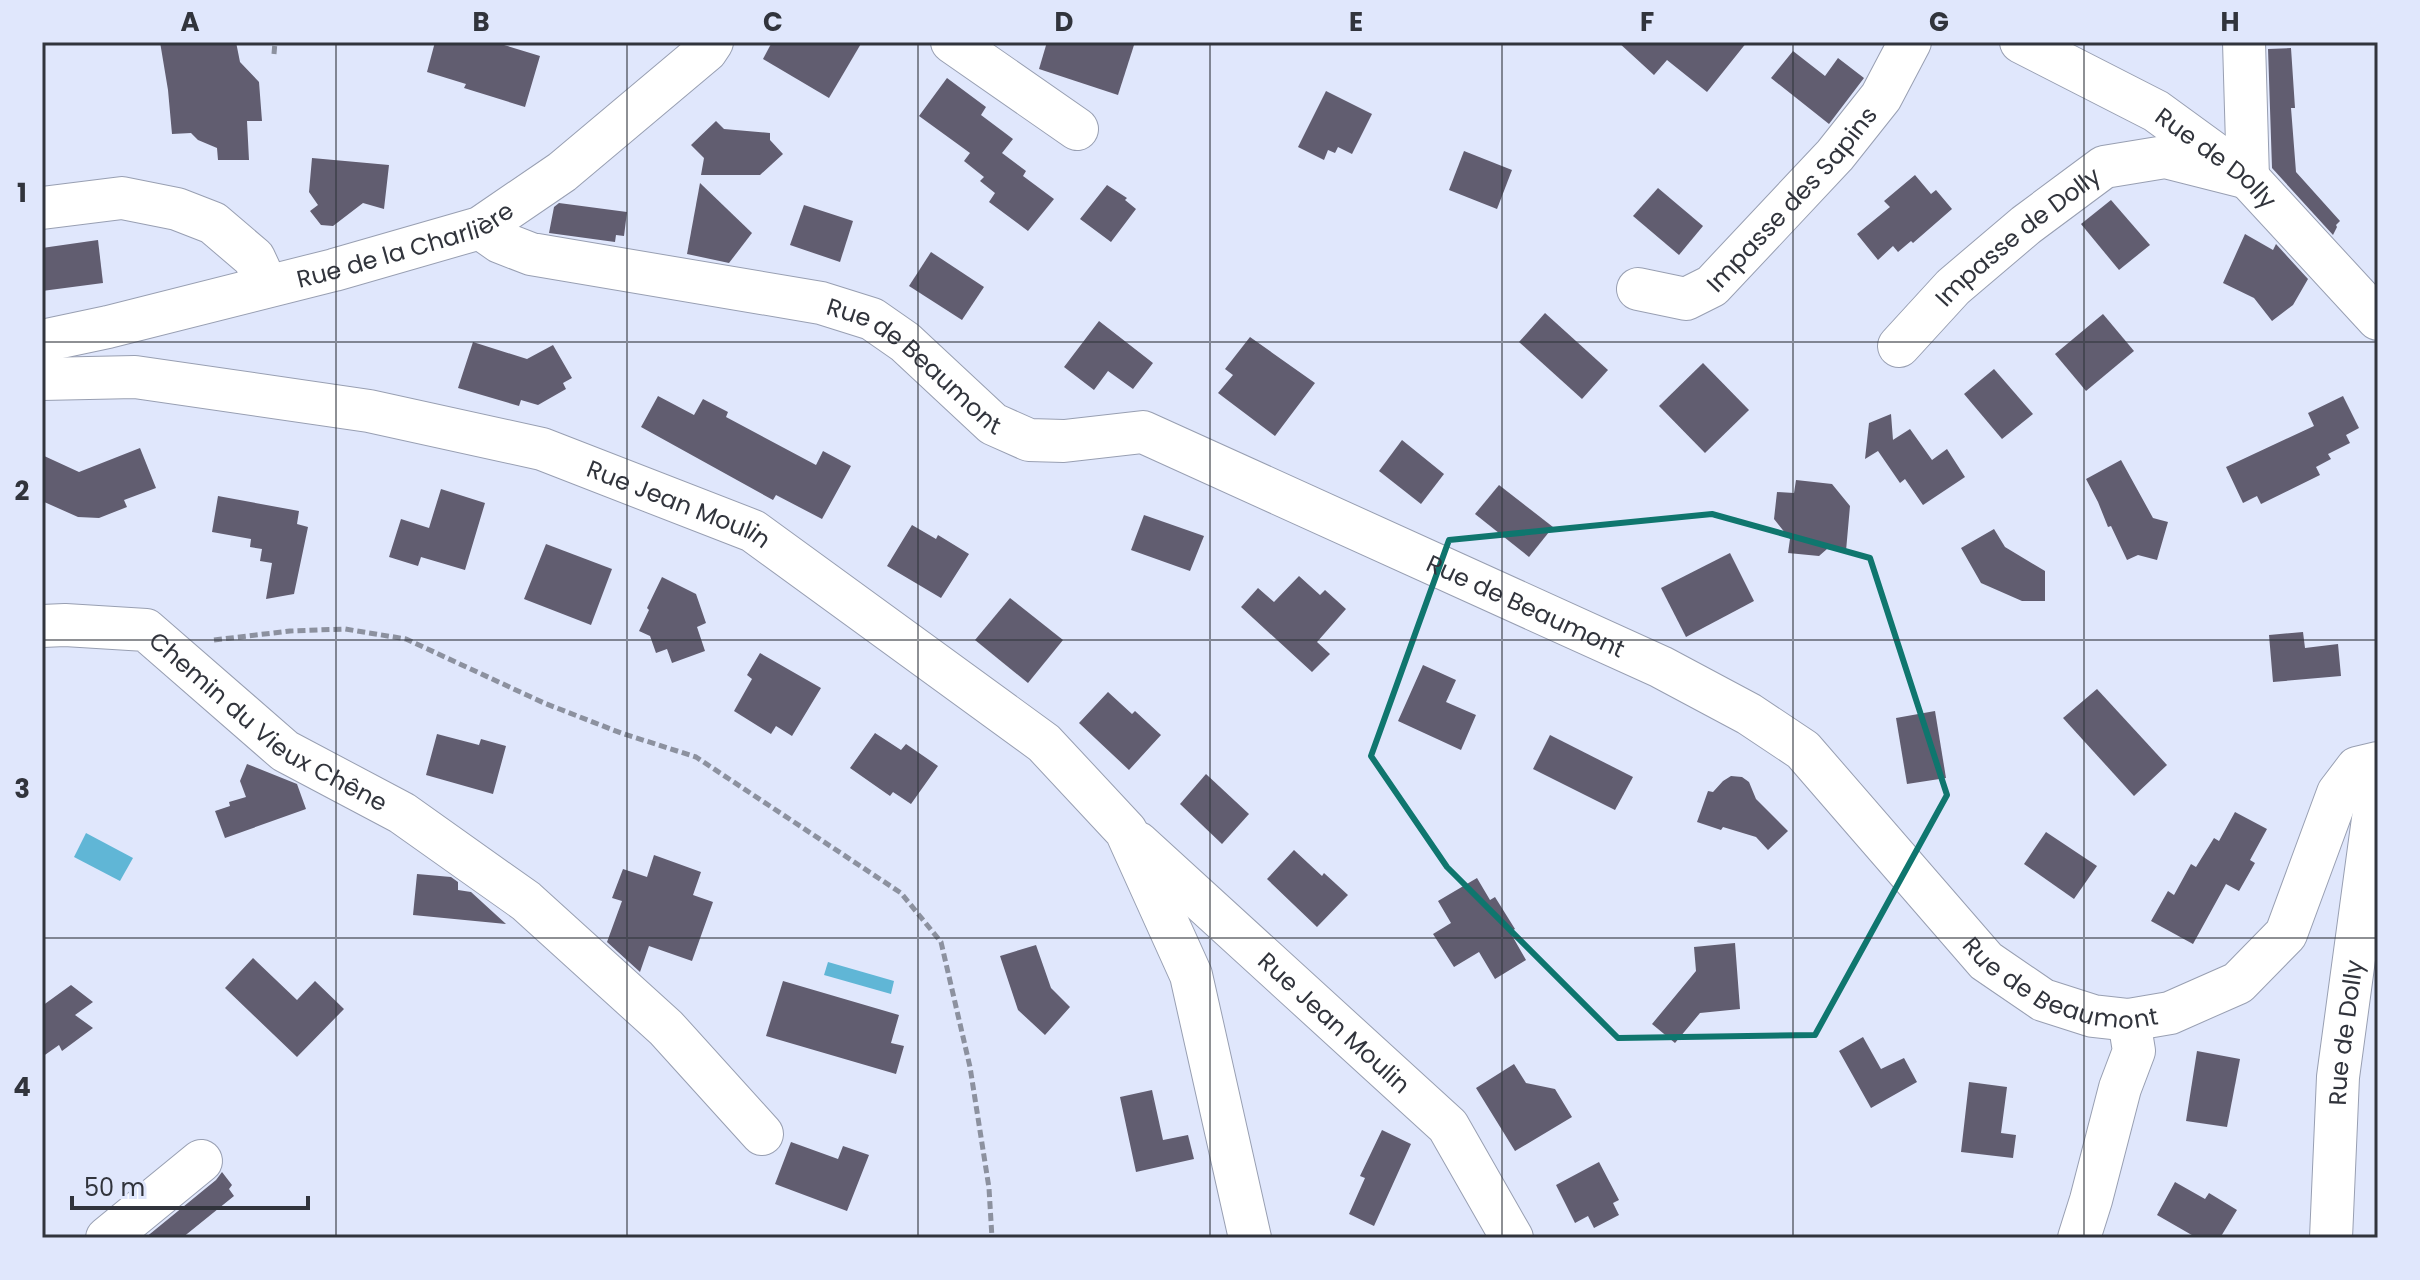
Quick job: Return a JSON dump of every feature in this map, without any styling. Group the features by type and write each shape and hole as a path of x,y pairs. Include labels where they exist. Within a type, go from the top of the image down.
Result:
{"street":[{"name":"Rue de la Charlière","path":"42,341 267,286 480,228 562,172 686,69 712,42"},
{"path":"952,42 1077,129"},
{"name":"Impasse des Sapins","path":"1638,289 1686,299 1712,286 1844,143 1881,97 1910,42"},
{"name":"Rue de Dolly","path":"2021,42 2156,111 2248,178 2378,319"},
{"path":"2244,42 2248,178"},
{"name":"Impasse de Dolly","path":"1899,346 1953,287 2026,225 2104,167 2165,157 2248,178"},
{"path":"42,208 122,198 177,209 213,223 254,258 267,286"},
{"name":"Rue de Beaumont","path":"480,228 500,242 531,254 821,303 872,319 905,342 993,424 1029,440 1064,441 1143,432 1661,667 1749,714 1803,750 1986,961 2043,1000 2093,1016 2129,1020 2170,1013 2238,983 2286,934 2338,793 2357,768 2378,763"},
{"path":"108,327 116,361 135,377"},
{"name":"Rue Jean Moulin","path":"42,379 135,377 369,411 542,449 753,531 1044,743 1126,831 1448,1126 1512,1238"},
{"name":"Chemin du Vieux Chêne","path":"42,626 146,630 285,751 402,813 526,901 666,1028 762,1134"},
{"name":"Rue de Dolly","path":"2331,1238 2338,1077 2378,782"},
{"name":"Rue Jean Moulin","path":"1126,831 1191,975 1250,1238"},
{"path":"2079,1238 2120,1088 2134,1051 2129,1020"},
{"path":"107,1238 201,1161"}],"path":[{"path":"274,54 275,42"},
{"path":"202,641 290,631 345,629 406,639 544,703 621,733 696,757 901,893 941,942 970,1067 989,1188 992,1238"}],"highlighted area":[{"path":"1712,514 1870,558 1947,795 1815,1035 1618,1038 1447,867 1371,756 1449,540"}],"water":[{"path":"86,833 133,858 120,881 74,857"},
{"path":"828,962 894,981 891,994 824,975"}],"building":[{"path":"160,42 236,42 240,62 259,82 262,121 247,121 249,160 218,160 217,148 198,140 191,133 172,134"},
{"path":"435,42 494,42 540,56 525,107 464,88 466,84 427,72"},
{"path":"772,42 862,42 829,98 763,59"},
{"path":"1047,42 1135,42 1118,95 1039,69"},
{"path":"1618,42 1747,42 1707,92 1667,60 1654,75"},
{"path":"2291,48 2295,108 2291,108 2296,172 2340,221 2333,235 2272,168 2268,49"},
{"path":"1793,51 1825,76 1838,58 1864,78 1829,124 1771,78"},
{"path":"947,78 986,107 981,115 1013,139 1002,153 1026,171 1023,176 1054,199 1028,231 989,202 995,193 980,181 984,177 964,161 970,153 919,116"},
{"path":"1326,91 1372,114 1352,154 1338,147 1335,153 1328,150 1324,160 1298,147"},
{"path":"716,121 724,129 770,133 770,140 783,154 760,175 701,175 704,158 691,145"},
{"path":"1464,151 1512,170 1497,209 1449,190"},
{"path":"312,158 389,165 384,209 363,203 333,226 321,225 310,211 318,205 309,192"},
{"path":"1915,175 1931,194 1936,190 1952,209 1913,243 1911,241 1898,252 1893,246 1878,260 1857,234 1890,207 1884,201"},
{"path":"700,183 752,233 729,263 687,254"},
{"path":"1107,185 1127,198 1125,200 1136,209 1111,242 1080,219"},
{"path":"1658,188 1703,226 1679,255 1633,216"},
{"path":"2111,200 2150,245 2119,270 2081,224"},
{"path":"559,203 627,212 624,236 616,235 615,242 549,233 554,207"},
{"path":"804,205 853,221 840,262 790,245"},
{"path":"2245,234 2273,250 2276,244 2308,279 2293,305 2272,321 2254,298 2223,283"},
{"path":"98,240 103,283 42,291 42,248"},
{"path":"931,252 984,287 962,320 909,286"},
{"path":"1545,313 1608,370 1582,399 1519,342"},
{"path":"2103,314 2134,351 2086,391 2055,354"},
{"path":"1099,321 1153,363 1133,389 1108,371 1094,390 1064,367"},
{"path":"1250,337 1315,383 1275,436 1218,393 1233,375 1225,369"},
{"path":"473,342 527,359 553,345 572,378 563,383 566,389 538,405 521,400 519,406 458,388"},
{"path":"1703,363 1749,410 1705,453 1659,406"},
{"path":"1994,369 2033,414 2002,439 1964,394"},
{"path":"658,396 694,415 703,399 728,412 726,417 816,465 823,451 851,466 822,519 776,495 773,500 641,427"},
{"path":"2343,396 2359,428 2346,435 2350,443 2328,454 2331,459 2316,467 2320,475 2261,504 2257,496 2243,503 2226,467 2314,426 2308,413"},
{"path":"1891,414 1893,440 1910,429 1932,460 1947,449 1965,477 1923,505 1905,479 1900,483 1878,451 1865,459 1869,423"},
{"path":"1402,440 1444,474 1421,504 1379,471"},
{"path":"140,448 156,488 124,500 127,507 99,518 78,517 42,501 42,455 79,472"},
{"path":"2121,460 2153,518 2168,522 2157,560 2138,555 2127,560 2086,479"},
{"path":"1796,480 1832,484 1850,506 1846,551 1827,549 1819,556 1788,553 1790,539 1774,519 1777,492 1794,493"},
{"path":"1499,485 1553,527 1529,557 1475,514"},
{"path":"441,489 485,503 465,570 421,557 418,566 389,557 401,519 429,528"},
{"path":"218,496 299,511 297,524 308,527 294,594 266,599 272,563 260,561 262,549 250,547 251,539 212,532"},
{"path":"1144,515 1204,536 1190,571 1131,550"},
{"path":"912,525 936,539 938,535 969,554 941,598 887,566"},
{"path":"1994,529 2005,547 2045,571 2045,601 2022,601 1981,583 1961,548"},
{"path":"546,544 612,569 591,625 524,599"},
{"path":"1730,553 1754,601 1686,637 1661,588"},
{"path":"1299,576 1320,595 1325,590 1346,609 1317,642 1330,654 1312,672 1241,607 1258,588 1274,602"},
{"path":"662,577 696,594 706,623 697,627 705,651 672,663 667,649 656,653 650,636 639,631"},
{"path":"1010,598 1063,640 1028,683 975,640"},
{"path":"2303,632 2305,648 2338,644 2341,676 2273,682 2269,635"},
{"path":"760,653 821,688 792,736 776,726 771,734 734,711 752,679 747,675"},
{"path":"1423,665 1456,680 1446,702 1476,715 1461,750 1398,721"},
{"path":"2097,689 2167,765 2134,796 2063,718"},
{"path":"1108,692 1161,735 1129,770 1079,723"},
{"path":"1935,711 1946,778 1907,784 1896,718"},
{"path":"875,733 901,750 906,744 938,766 911,804 893,792 890,796 850,768"},
{"path":"437,734 479,745 481,739 506,746 493,794 426,775"},
{"path":"1550,735 1633,777 1615,810 1533,769"},
{"path":"247,764 297,784 306,809 225,838 215,811 230,806 229,802 246,797 240,781"},
{"path":"1206,774 1249,814 1222,844 1180,804"},
{"path":"1731,776 1742,777 1749,782 1756,799 1788,831 1768,850 1756,837 1697,822 1708,791 1713,792"},
{"path":"2235,812 2267,829 2250,860 2255,863 2239,891 2226,884 2193,944 2151,921 2168,891 2174,895 2191,864 2196,867 2214,838 2219,841"},
{"path":"2046,832 2097,866 2074,899 2024,864"},
{"path":"1294,850 1348,895 1317,927 1267,879"},
{"path":"654,855 701,872 693,895 713,902 692,961 649,946 640,972 607,942 622,901 612,898 623,869 647,877"},
{"path":"417,874 451,877 458,882 458,890 471,892 506,924 413,915"},
{"path":"1477,878 1490,900 1495,897 1515,929 1510,932 1526,960 1495,979 1479,952 1454,967 1433,934 1451,923 1438,901"},
{"path":"1735,943 1740,1009 1700,1013 1675,1043 1652,1024 1696,971 1694,947"},
{"path":"1036,945 1051,988 1070,1007 1045,1035 1018,1010 1000,956"},
{"path":"253,958 297,1000 315,981 344,1009 297,1057 225,988"},
{"path":"783,981 899,1015 891,1043 904,1046 896,1074 766,1036"},
{"path":"71,985 93,1002 75,1015 93,1028 62,1051 59,1045 42,1057 42,1006"},
{"path":"1863,1037 1881,1069 1904,1058 1917,1082 1871,1108 1839,1051"},
{"path":"2197,1051 2240,1059 2227,1127 2186,1121"},
{"path":"1514,1064 1526,1083 1555,1089 1572,1117 1515,1151 1476,1088"},
{"path":"1969,1082 2007,1087 2001,1133 2016,1135 2013,1158 1961,1152"},
{"path":"1152,1090 1163,1140 1188,1135 1194,1159 1136,1172 1120,1097"},
{"path":"1382,1130 1411,1144 1374,1226 1349,1214 1365,1178 1360,1176"},
{"path":"791,1142 838,1159 843,1146 869,1155 847,1211 775,1184"},
{"path":"1599,1162 1619,1200 1613,1203 1619,1215 1594,1228 1588,1216 1575,1223 1556,1185"},
{"path":"222,1172 232,1185 229,1189 234,1196 182,1238 145,1238 216,1180"},
{"path":"2175,1182 2205,1199 2209,1193 2237,1210 2220,1238 2197,1238 2157,1215"}]}
